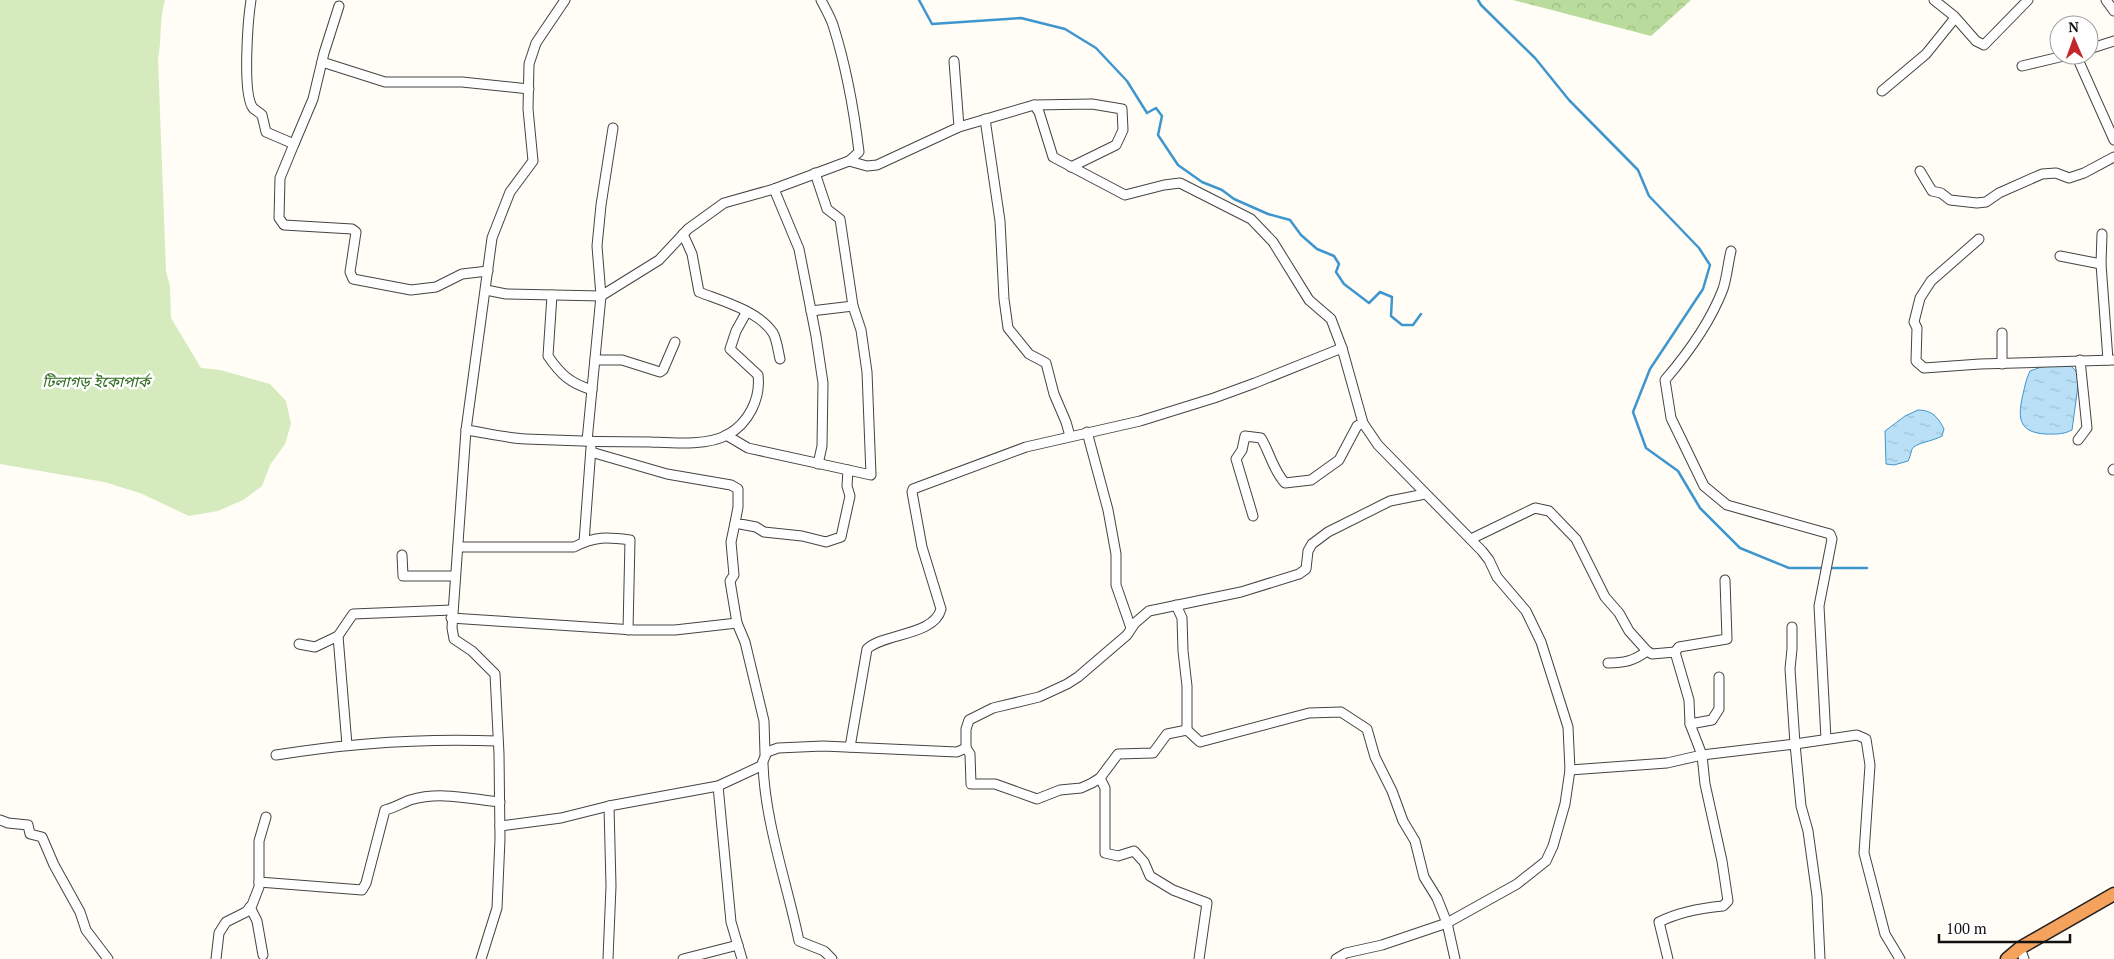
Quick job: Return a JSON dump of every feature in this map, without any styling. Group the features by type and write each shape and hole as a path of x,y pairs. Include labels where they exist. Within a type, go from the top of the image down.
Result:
{"highway":[{"path":"2007,959 2022,954 2114,894"}],"street":[{"path":"251,0 246,58 250,99 253,108 262,115 266,132 294,144"},
{"path":"481,959 497,908 500,802 494,674 472,651 454,639 452,614 466,430 492,238 510,192 534,161 529,64 536,43 565,0"},
{"path":"486,290 506,294 601,296 658,260 683,234 724,203 774,189 849,161 859,152 856,128 842,56 832,23 821,0"},
{"path":"1934,0 1955,18 1976,41 1984,45 2028,0"},
{"path":"2106,0 2114,11"},
{"path":"339,6 313,99 280,178 279,218 284,225 352,229 356,232 350,272 354,280 411,290 436,287 462,274 488,270"},
{"path":"1882,91 1926,54 1955,18"},
{"path":"2099,46 2114,41"},
{"path":"2022,66 2049,60"},
{"path":"954,61 959,127"},
{"path":"322,62 385,82 462,82 529,89"},
{"path":"2080,65 2114,140"},
{"path":"849,161 867,166 877,165 959,127 1034,105 1092,104 1122,109 1123,130 1116,146 1071,166"},
{"path":"1034,105 1039,112 1053,157 1125,195 1164,185 1180,184 1251,219 1273,242 1309,300 1330,318 1342,348 1363,423 1378,445 1489,560 1497,577 1526,611 1541,642 1568,727 1570,770 1565,804 1553,846 1546,861 1517,884 1447,923 1382,945 1346,953 1336,959"},
{"path":"985,119 1000,221 1004,299 1008,328 1029,354 1046,363 1054,394 1070,436"},
{"path":"584,542 592,390 601,296 597,246 605,168 613,128"},
{"path":"1920,171 1932,191 1941,193 1950,200 1977,204 1986,202 1999,193 2042,174 2056,173 2069,178 2084,173 2114,157"},
{"path":"726,435 748,448 871,475 868,372 860,330 853,306 840,219 827,209 815,173"},
{"path":"774,189 799,249 823,383 822,446 818,464"},
{"path":"683,234 692,254 699,292 738,307 762,321 774,334 780,359"},
{"path":"1979,239 1930,282 1920,298 1914,322 1917,328 1916,360 1924,368 2111,360 2102,264 2102,234"},
{"path":"1731,250 1724,287 1714,309 1690,350 1665,380 1671,418 1704,486 1727,505 1830,534 1832,539 1819,606 1826,739"},
{"path":"2060,256 2102,264"},
{"path":"552,295 548,356 563,376 578,385 592,390"},
{"path":"811,311 853,306"},
{"path":"466,430 525,439 589,441 699,442 726,435 745,419 755,403 760,389 758,375 730,348 746,312"},
{"path":"2002,333 2002,364"},
{"path":"595,360 622,360 660,372 663,370 675,342"},
{"path":"850,747 867,649 886,640 913,632 940,614 941,609 922,547 913,489 1026,447 1140,421 1222,395 1342,348"},
{"path":"2078,440 2088,428 2080,360"},
{"path":"1253,516 1236,459 1242,450 1245,436 1261,438 1276,473 1285,483 1300,482 1311,480 1339,460 1357,426 1363,423"},
{"path":"1086,432 1108,510 1116,554 1116,584 1131,628"},
{"path":"590,452 667,474 731,484 738,488 738,507 731,542 734,575 730,581 737,624 745,642 764,721 765,754 763,780 770,817 799,941 824,951 832,959"},
{"path":"735,523 756,527 764,532 795,535 826,542 835,540 841,537 847,516 850,496 846,486 848,470"},
{"path":"1187,730 1167,734 1153,753 1118,754 1100,778 1081,788 1060,790 1037,799 995,784 971,784 970,754 966,748 966,729 969,720 993,708 1039,697 1067,684 1078,677 1127,635 1131,628 1149,611 1241,592 1299,574 1306,569 1308,551 1312,544 1328,532 1390,502 1425,494"},
{"path":"1471,540 1535,508 1549,511 1576,539 1605,597 1619,613 1629,631 1652,654 1675,652 1679,647 1727,639 1725,580"},
{"path":"458,547 574,547 601,537 630,540 628,630"},
{"path":"402,555 402,576 455,576"},
{"path":"1176,604 1183,626 1183,651 1187,686 1187,730 1200,742 1309,713 1341,712 1367,729 1375,757 1392,791 1403,821 1415,842 1424,877 1437,898 1447,923 1455,959"},
{"path":"299,644 315,647 338,636 353,614 452,614 628,630 675,630 737,624"},
{"path":"1792,627 1790,669 1795,744 1801,806 1808,831 1818,896 1820,959"},
{"path":"338,636 348,745"},
{"path":"1608,663 1637,660 1647,651"},
{"path":"1668,959 1659,922 1669,917 1703,908 1723,906 1728,901 1702,755 1690,724 1689,700 1675,652"},
{"path":"1690,724 1712,720 1719,709 1719,677"},
{"path":"1570,770 1667,762 1702,755 1857,735 1866,739 1870,765 1864,852 1885,934 1900,959"},
{"path":"276,755 348,745 397,741 463,740 498,742"},
{"path":"765,754 770,750 778,748 850,747 957,752 966,748"},
{"path":"500,826 561,818 609,806 718,786 763,764"},
{"path":"1100,778 1105,788 1105,853 1118,856 1134,851 1144,862 1150,876 1173,890 1207,903 1199,959"},
{"path":"718,786 731,922 742,959"},
{"path":"259,882 362,890 366,884 385,810 410,800 432,796 452,795 500,802"},
{"path":"608,959 611,886 609,806"},
{"path":"216,959 219,933 226,922 246,912 250,907 259,882 259,841 266,817"},
{"path":"0,820 8,823 28,825 30,834 42,836 54,865 80,912 86,930 108,959"},
{"path":"250,907 257,921 263,955"},
{"path":"683,959 738,945"}],"green space":[{"name":"টিলাগড় ইকোপার্ক","path":"0,0 165,0 158,59 166,271 170,286 171,318 201,368 220,370 270,384 286,401 291,424 285,444 270,465 262,486 243,500 218,511 189,516 140,493 104,482 0,464"},
{"path":"1513,0 1691,0 1651,36"}],"water":[{"path":"2070,365 2076,371 2079,378 2072,430 2062,433 2045,434 2029,430 2022,422 2020,409 2030,371 2044,366"},
{"path":"1918,410 1927,411 1937,418 1944,429 1942,436 1914,447 1908,461 1894,465 1886,464 1885,431 1905,416"}],"waterway":[{"path":"919,0 932,24 1021,18 1065,29 1096,48 1127,81 1147,113 1156,108 1162,116 1158,135 1178,165 1202,182 1222,190 1234,199 1268,214 1290,220 1301,235 1317,249 1334,256 1339,264 1336,272 1344,284 1369,303 1380,292 1392,297 1391,316 1402,325 1413,325 1421,314"},
{"path":"1478,0 1535,58 1569,100 1638,170 1649,196 1699,248 1710,265 1703,289 1650,369 1633,412 1646,448 1678,471 1700,508 1740,548 1789,568 1867,568"}]}
